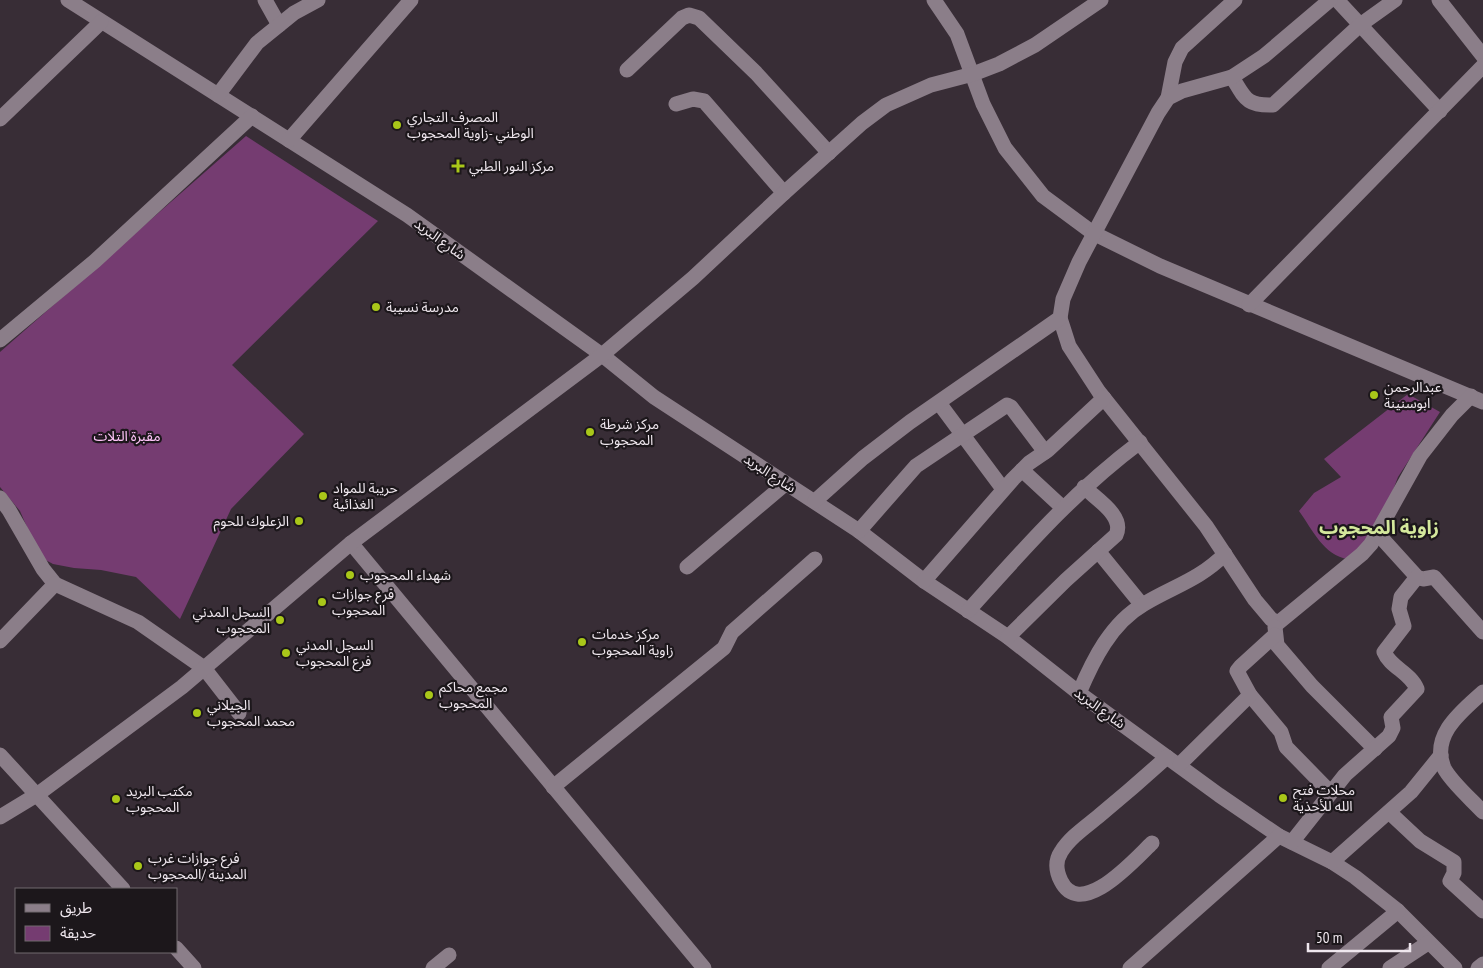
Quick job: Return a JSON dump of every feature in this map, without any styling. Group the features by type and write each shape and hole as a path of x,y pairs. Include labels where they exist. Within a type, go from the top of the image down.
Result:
{"street":[{"name":"شارع البريد","path":"68,0 407,215 602,355 654,397 785,484 815,501 859,531 924,581 1008,637 1079,693 1219,795 1285,839 1332,862 1355,877 1398,911 1454,968"},
{"path":"265,0 280,25"},
{"path":"218,95 257,43 294,13 318,0"},
{"path":"289,140 411,0"},
{"path":"935,0 957,34 994,127 1018,167 1044,196 1093,234 1249,305 1477,399"},
{"path":"0,817 38,794 182,687 351,543 602,355 729,247 784,193 886,105 931,85 973,74 999,64 1035,44 1101,0"},
{"path":"1235,0 1182,48 1175,62 1168,98 1158,113 1093,234 1066,288 1060,318 1069,346 1104,398 1206,526 1275,628 1278,645 1312,686 1374,749"},
{"path":"1168,98 1182,91 1232,77 1264,56 1330,0"},
{"path":"1336,0 1440,112"},
{"path":"1232,77 1247,101 1257,105 1273,105 1360,25 1396,0"},
{"path":"1249,305 1440,112 1482,66 1439,0"},
{"path":"628,70 682,18 689,16 699,18 756,72 829,153"},
{"path":"0,120 101,22"},
{"path":"676,104 692,100 704,101 784,193"},
{"path":"0,340 95,261 252,116"},
{"path":"815,501 863,458 939,402 1060,318"},
{"path":"924,581 1003,489 1104,398"},
{"path":"1330,792 1286,747 1281,732 1250,695 1238,672 1241,666 1282,620 1362,554 1378,534 1420,456 1452,415 1477,399"},
{"path":"939,402 1003,489"},
{"path":"859,531 916,466 1008,405 1045,452"},
{"path":"968,611 1062,507 1140,442"},
{"path":"1022,470 1062,507"},
{"path":"688,567 785,484"},
{"path":"1008,637 1116,535 1118,521 1084,487"},
{"path":"0,498 9,510 43,570 55,584 138,622 204,668 239,713"},
{"path":"1378,534 1417,577 1423,579 1434,577 1483,632"},
{"path":"351,543 704,968"},
{"path":"1098,551 1142,605"},
{"path":"1079,693 1089,669 1112,632 1142,605 1200,576 1225,554"},
{"path":"553,787 724,648 732,632 815,559"},
{"path":"1130,968 1285,839 1392,732 1391,717 1417,689 1413,682 1389,660 1384,652 1404,626 1399,609 1401,597 1417,577"},
{"path":"0,641 55,584"},
{"path":"1483,692 1454,718 1445,733 1441,748 1447,772 1483,812"},
{"path":"1152,843 1110,882 1088,894 1077,894 1068,891 1059,877 1057,862 1069,842 1173,761 1250,695"},
{"path":"0,755 38,794 122,888"},
{"path":"1332,862 1411,792 1442,755"},
{"path":"1389,812 1420,841 1454,862 1450,881 1483,911"},
{"path":"1329,968 1398,911"},
{"path":"1390,968 1428,942"},
{"path":"178,950 194,968"},
{"path":"434,968 448,955"},
{"path":"1478,968 1483,964"}],"green space":[{"name":"مقبرة التلات","path":"246,136 378,221 232,365 304,434 231,509 180,619 136,577 53,564 40,557 20,511 0,487 0,352"},
{"path":"1408,394 1440,412 1398,477 1379,527 1348,559 1340,557 1332,553 1319,541 1299,511 1314,493 1341,477 1324,459"}],"place":[{"name":"المصرف التجاري الوطني -زاوية المحجوب","path":"397,125"},
{"name":"مركز النور الطبي","path":"458,166"},
{"name":"مدرسة نسيبة","path":"376,307"},
{"name":"عبدالرحمن ابوسنينة","path":"1374,395"},
{"name":"مركز شرطة المحجوب","path":"590,432"},
{"name":"حريبة للمواد الغذائية","path":"323,496"},
{"name":"الزعلوك للحوم","path":"299,521"},
{"name":"شهداء المحجوب","path":"350,575"},
{"name":"فرع جوازات المحجوب","path":"322,602"},
{"name":"السجل المدني المحجوب","path":"280,620"},
{"name":"مركز خدمات زاوية المحجوب","path":"582,642"},
{"name":"السجل المدني فرع المحجوب","path":"286,653"},
{"name":"مجمع محاكم المحجوب","path":"429,695"},
{"name":"الجيلاني محمد المحجوب","path":"197,713"},
{"name":"محلات فتح الله للأحذية","path":"1283,798"},
{"name":"مكتب البريد المحجوب","path":"116,799"},
{"name":"فرع جوازات غرب المدينة /المحجوب","path":"138,866"}],"district":[{"name":"زاوية المحجوب","path":"1379,527"}]}
